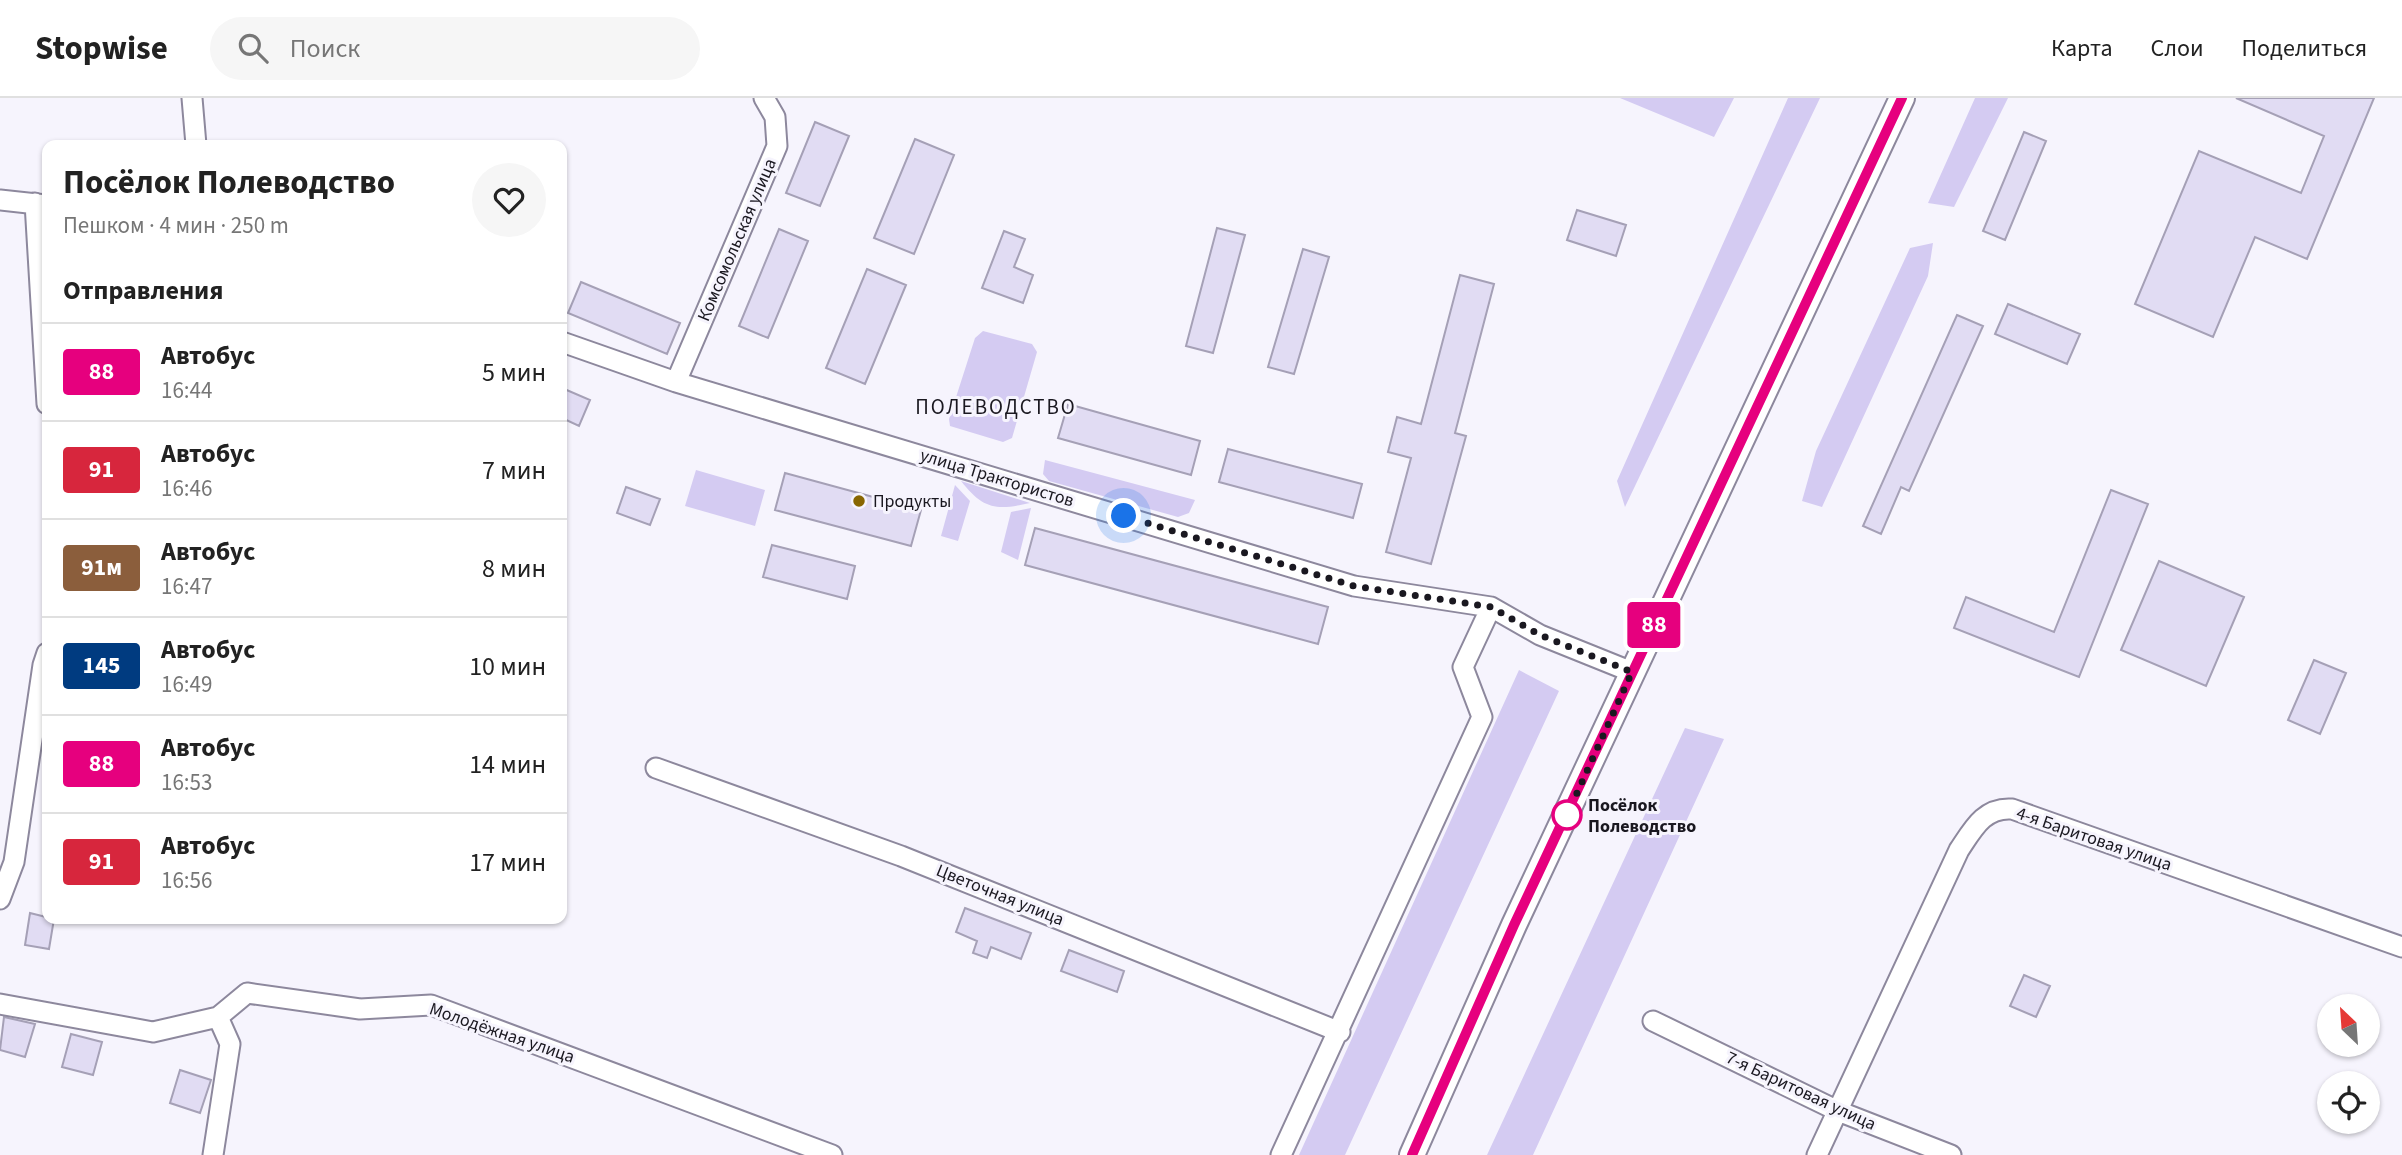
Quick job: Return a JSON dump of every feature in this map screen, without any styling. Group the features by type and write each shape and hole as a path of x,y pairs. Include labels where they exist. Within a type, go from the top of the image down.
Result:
{"main road":[{"path":"1412,1155 1632,672 1902,98"}],"street":[{"path":"192,98 196,140"},
{"name":"Комсомольская улица","path":"676,382 778,146 775,117 764,98"},
{"path":"0,200 41,204 42,237"},
{"name":"улица Трактористов","path":"567,344 676,382 1354,586 1491,607 1540,635 1632,672"},
{"path":"1281,1155 1340,1032 1482,717 1463,667 1491,607"},
{"path":"0,899 15,862 42,672"},
{"name":"Цветочная улица","path":"656,768 901,856 1340,1032"},
{"name":"4-я Баритовая улица","path":"1817,1155 1959,850 1978,822 1997,809 2012,809 2402,947"},
{"name":"Молодёжная улица","path":"0,1004 153,1032 218,1017 247,993 360,1009 431,1005 832,1155"},
{"path":"213,1155 230,1044 218,1017"},
{"name":"7-я Баритовая улица","path":"1653,1021 1838,1111 1951,1155"}],"shaded area":[{"path":"1620,98 1734,98 1714,137"},
{"path":"1788,98 1820,98 1625,507 1617,481"},
{"path":"1975,98 2008,98 1954,207 1928,203"},
{"path":"1933,243 1928,276 1822,507 1802,501 1816,451 1910,248"},
{"path":"983,331 1032,344 1037,352 1012,438 1003,442 950,426 949,419 975,338"},
{"path":"1045,460 1195,500 1189,513 1178,517 1049,481 1043,474"},
{"path":"696,470 765,490 755,526 685,506"},
{"path":"961,481 1030,503 1008,507 991,506 976,497"},
{"path":"955,485 970,501 958,541 941,536"},
{"path":"1031,508 1018,560 1001,552 1011,512"},
{"path":"1519,670 1559,691 1345,1155 1299,1155"},
{"path":"1685,728 1724,739 1533,1155 1487,1155"}],"building":[{"path":"2236,98 2374,98 2307,259 2255,237 2213,337 2135,304 2199,151 2301,193 2324,136"},
{"path":"815,122 849,136 820,206 786,193"},
{"path":"2024,132 2046,141 2005,240 1983,231"},
{"path":"915,139 954,155 914,254 874,238"},
{"path":"1577,210 1626,225 1616,256 1567,240"},
{"path":"1217,228 1245,235 1213,353 1186,346"},
{"path":"779,229 808,241 768,338 739,326"},
{"path":"1004,231 1025,239 1014,267 1033,275 1023,303 982,288"},
{"path":"1303,249 1329,257 1294,374 1268,367"},
{"path":"867,269 906,285 865,384 826,368"},
{"path":"1460,275 1494,284 1455,433 1466,436 1431,564 1386,552 1411,458 1388,452 1397,417 1421,424"},
{"path":"581,282 680,323 667,354 568,313"},
{"path":"2008,304 2080,334 2067,364 1995,334"},
{"path":"1957,315 1983,326 1909,491 1901,487 1881,534 1863,526"},
{"path":"567,390 590,400 579,426 567,420"},
{"path":"1068,404 1200,441 1191,475 1058,438"},
{"path":"1228,449 1362,484 1353,518 1219,482"},
{"path":"785,473 921,510 911,546 775,510"},
{"path":"626,487 660,499 650,525 617,513"},
{"path":"2111,490 2148,504 2079,677 1954,628 1966,597 2054,632"},
{"path":"1035,528 1328,607 1318,644 1025,565"},
{"path":"772,545 855,566 847,599 763,577"},
{"path":"2159,561 2244,597 2206,686 2121,650"},
{"path":"2314,660 2346,673 2320,734 2288,720"},
{"path":"965,908 1031,933 1021,959 991,947 987,958 973,953 977,941 956,932"},
{"path":"30,913 42,916 42,924 53,924 49,949 25,945"},
{"path":"1069,950 1124,971 1117,992 1061,971"},
{"path":"2024,975 2050,986 2036,1017 2010,1006"},
{"path":"4,1017 35,1024 25,1057 0,1050"},
{"path":"71,1034 102,1042 93,1075 62,1067"},
{"path":"180,1070 211,1080 200,1113 170,1103"}],"bus line":[{"name":"88","path":"1412,1155 1514,925 1902,98"}],"place":[{"name":"Продукты","path":"859,501"},
{"name":"Посёлок Полеводство","path":"1567,815"}],"district":[{"name":"ПОЛЕВОДСТВО","path":"996,407"}],"route":[{"path":"1124,516 1354,586 1491,607 1540,635 1632,672 1567,815"}]}
